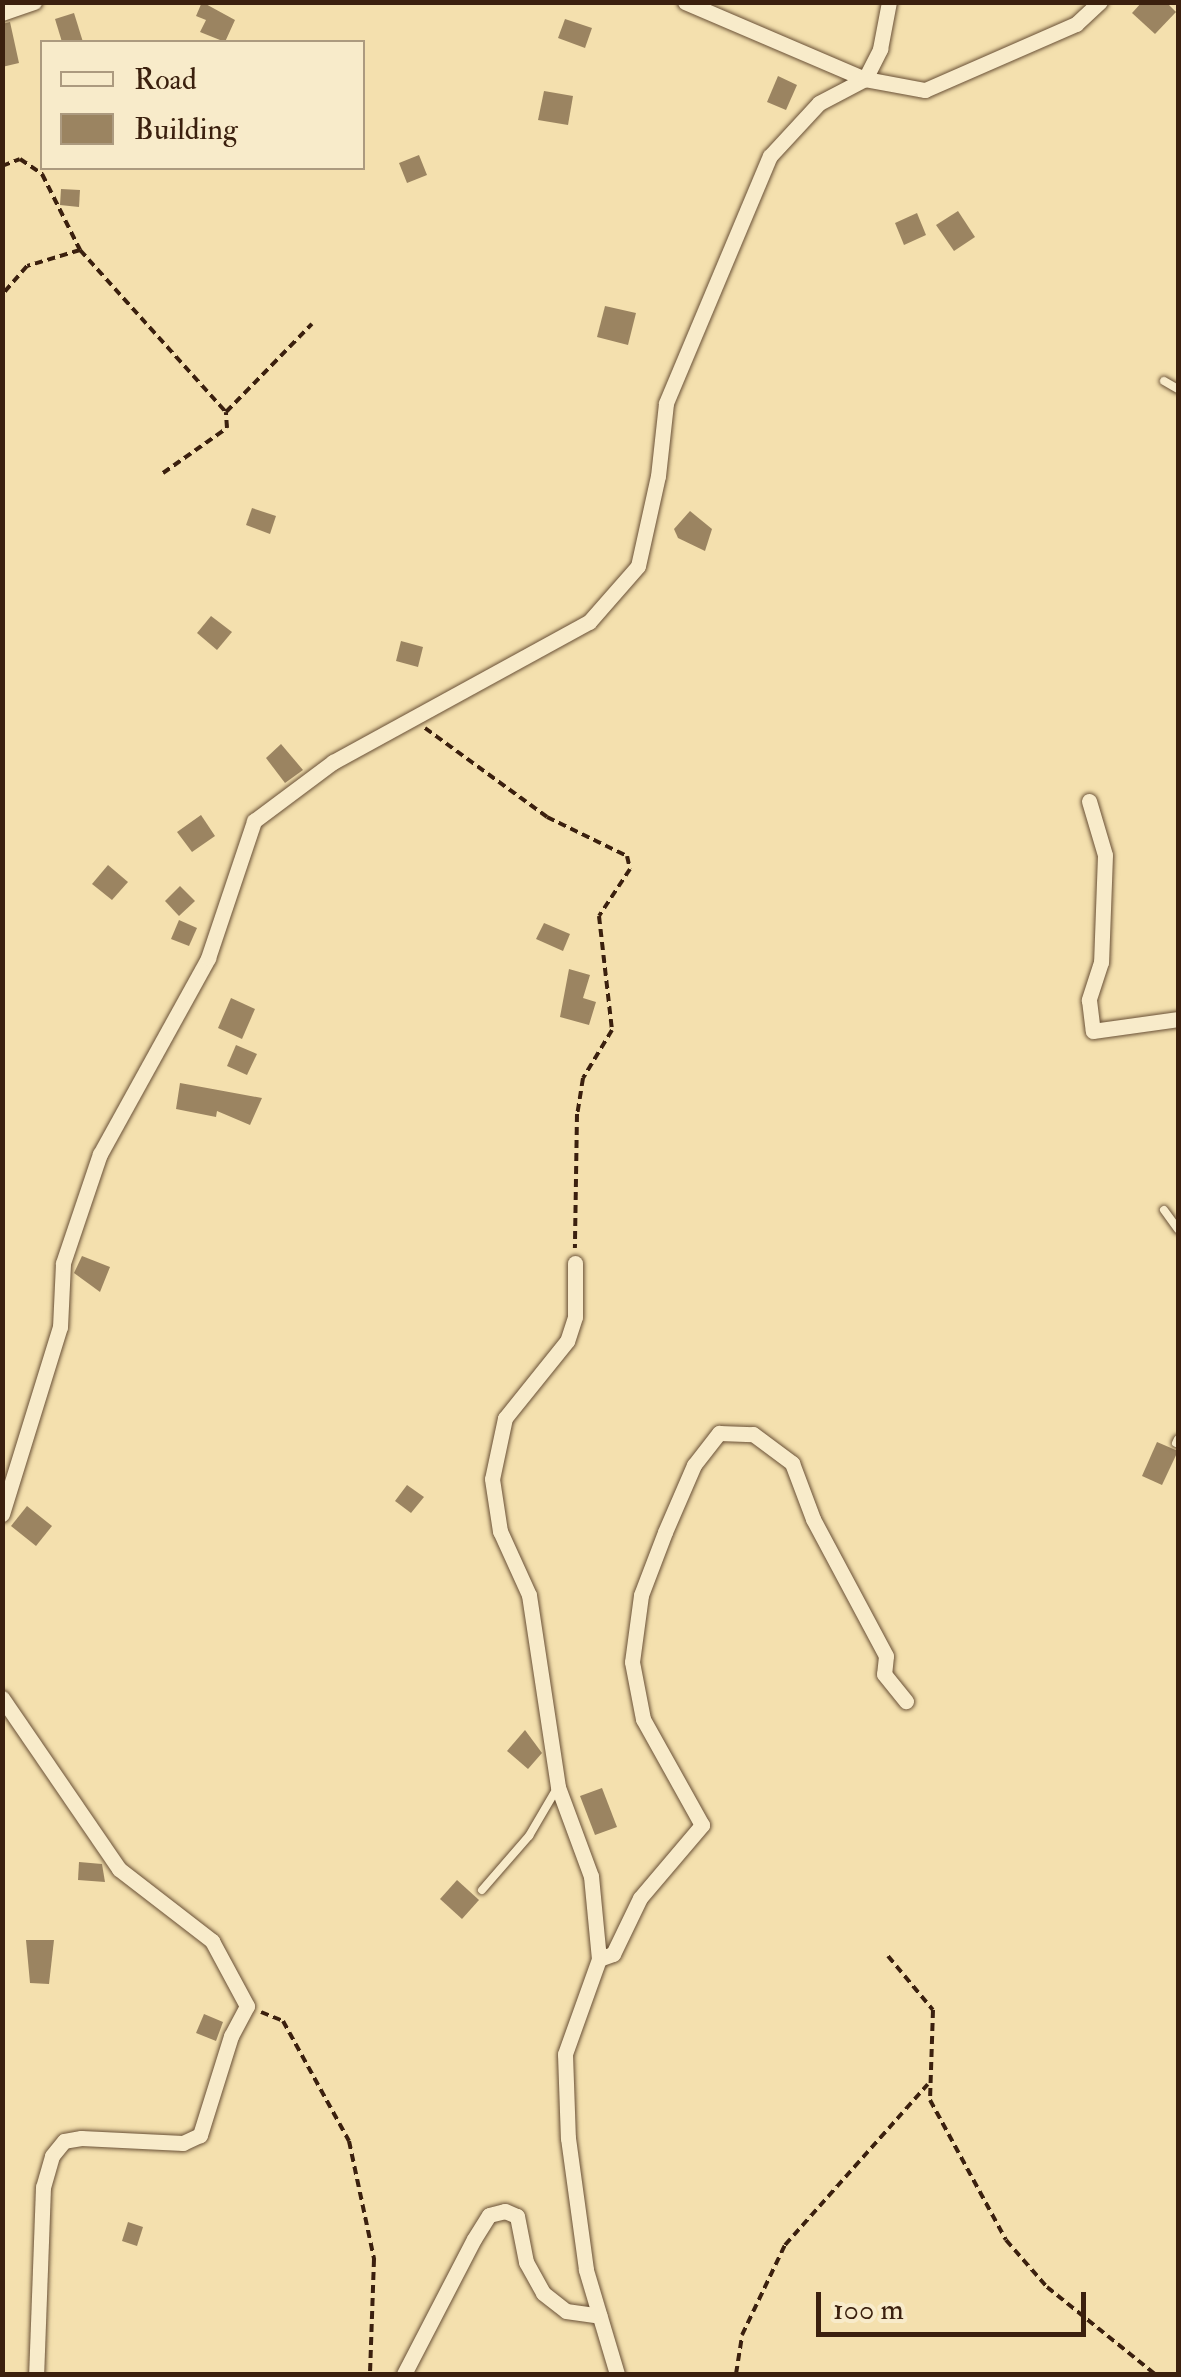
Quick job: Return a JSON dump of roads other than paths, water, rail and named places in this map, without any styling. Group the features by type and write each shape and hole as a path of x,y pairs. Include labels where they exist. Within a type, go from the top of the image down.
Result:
{"street":[{"path":"2,13 34,2"},
{"path":"685,2 865,79 925,90 1076,24 1100,2"},
{"path":"2,1514 60,1327 63,1263 100,1154 208,958 254,821 333,762 416,721 589,622 638,566 658,476 666,403 770,156 819,103 865,79 880,49 889,2"},
{"path":"1090,801 1106,855 1101,962 1089,1000 1093,1031 1178,1020"},
{"path":"574,1263 575,1316 567,1341 505,1418 492,1479 500,1531 529,1595 558,1786 591,1876 599,1959 564,2054 573,2186 600,2316 617,2374"},
{"path":"599,1959 613,1954 650,1884 702,1825 643,1720 632,1662 653,1563 694,1465 719,1433 753,1434 792,1463 813,1519 886,1656 884,1674 906,1701"},
{"path":"2,1698 119,1868 212,1941 247,2006 231,2036 200,2134 184,2143 81,2138 64,2141 52,2156 43,2187 36,2374"},
{"path":"404,2374 474,2239 490,2215 504,2210 517,2216 526,2262 542,2292 566,2310 600,2316"}],"lane":[{"path":"1164,381 1178,389"},
{"path":"1164,1210 1178,1229"},
{"path":"482,1890 529,1836 558,1786"}]}
